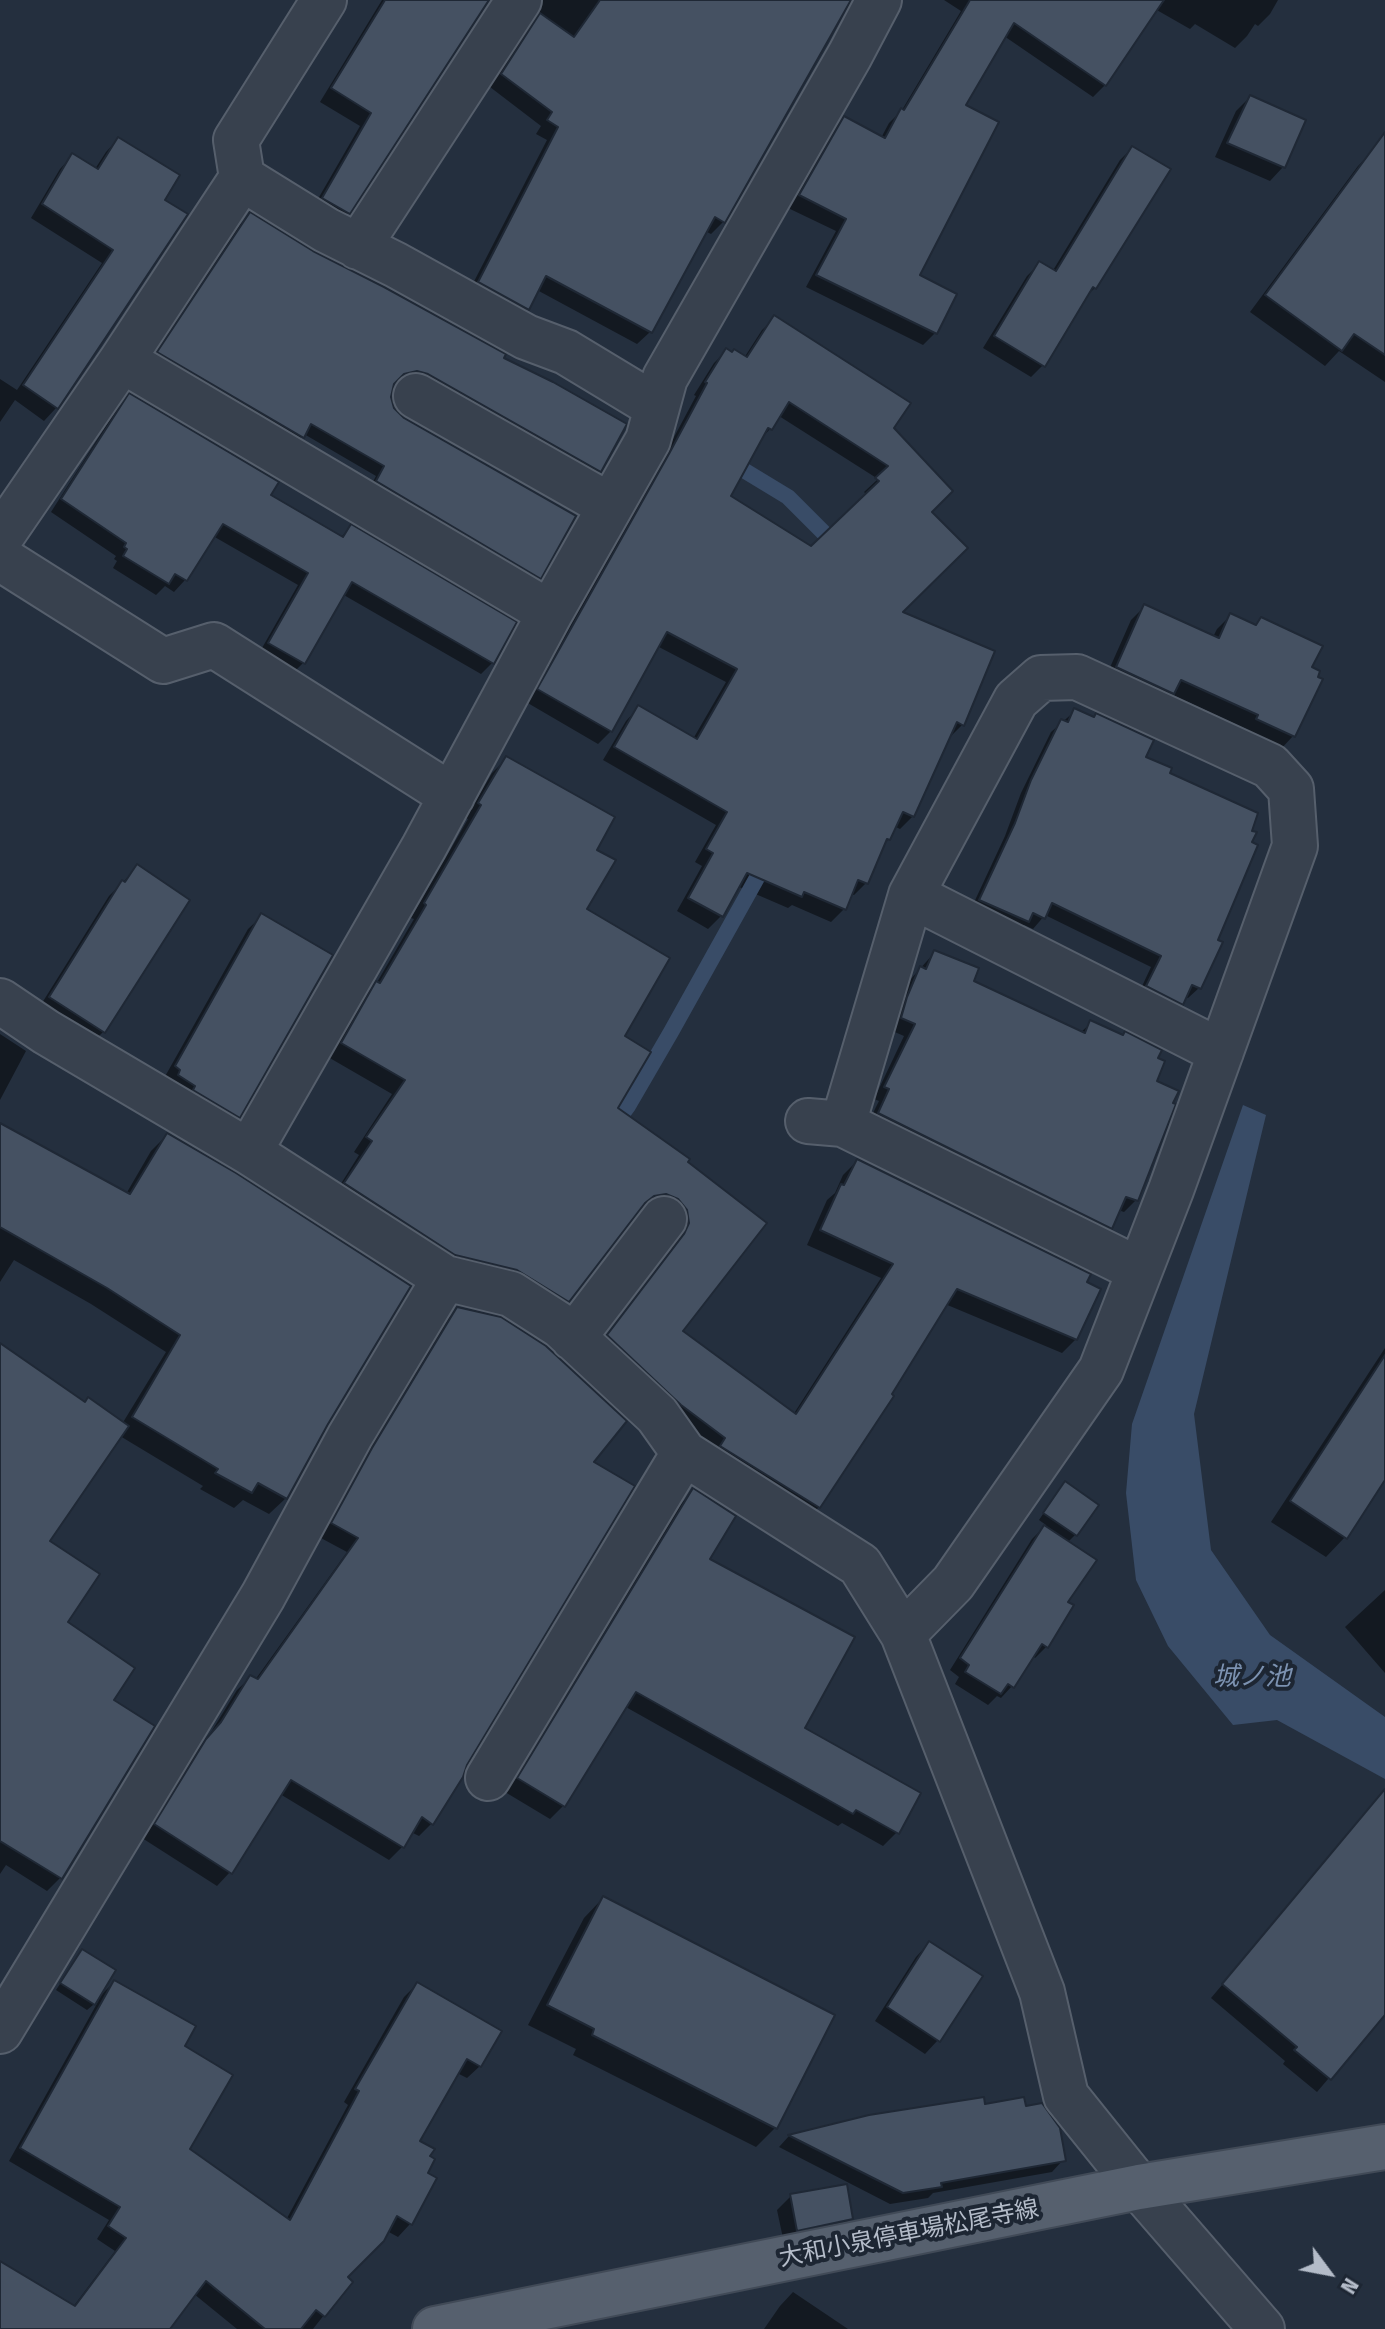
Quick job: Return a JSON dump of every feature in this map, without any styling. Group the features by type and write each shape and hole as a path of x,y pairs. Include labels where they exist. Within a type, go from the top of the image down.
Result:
{"main road":[{"name":"大和小泉停車場松尾寺線","path":"435,2329 1139,2187 1385,2147"}],"street":[{"path":"0,538 242,178 236,140 324,0"},
{"path":"358,247 519,0"},
{"path":"249,1152 326,1022 648,440 665,378 879,0"},
{"path":"242,178 326,230 526,337 566,352 657,407"},
{"path":"122,360 550,613"},
{"path":"416,396 610,506"},
{"path":"0,558 163,661 214,645 452,796"},
{"path":"903,1634 953,1583 1101,1370 1139,1270 1221,1052 1295,846 1291,789 1270,766 1077,677 1041,678 1016,700 911,895 826,1123 1139,1270"},
{"path":"911,895 1221,1052"},
{"path":"0,1001 46,1032 249,1152 445,1278 511,1294 561,1326 657,1415 684,1453 860,1565 903,1634 1042,1992 1066,2096 1139,2187 1262,2329"},
{"path":"573,1338 664,1219"},
{"path":"0,2031 263,1596 350,1436 445,1278"},
{"path":"488,1778 684,1453"}],"water":[{"name":"城ノ池","path":"1243,1105 1266,1115 1194,1414 1211,1550 1270,1635 1385,1717 1385,1779 1277,1720 1233,1725 1168,1646 1136,1580 1126,1493 1132,1424"}],"building":[{"path":"385,0 489,0 350,214 322,198 371,113 331,88"},
{"path":"600,0 851,0 725,223 715,217 652,333 546,276 529,310 478,282 558,127 547,120 552,112 501,74 540,13 574,37"},
{"path":"970,0 1164,0 1106,86 1014,23 966,105 999,122 920,275 957,294 937,334 816,275 846,219 799,195 844,116 885,138"},
{"path":"1250,95 1306,120 1285,168 1227,143"},
{"path":"1385,132 1385,355 1354,334 1342,351 1265,295"},
{"path":"118,137 180,175 165,200 188,214 58,409 23,385 113,250 42,204 72,153 98,169"},
{"path":"1132,146 1171,169 1096,289 1093,287 1045,367 994,336 1039,261 1056,271"},
{"path":"250,212 313,251 506,354 504,358 627,424 601,472 428,374 417,371 404,374 394,384 391,397 394,408 404,418 576,516 541,579 376,481 384,466 311,424 304,438 157,352"},
{"path":"774,315 911,403 894,428 953,491 932,512 968,548 903,612 995,651 964,726 957,722 914,817 903,812 890,840 887,839 868,884 858,880 846,910 804,892 802,897 747,873 723,917 688,898 713,853 706,849 727,812 614,747 638,705 697,739 737,669 667,632 612,732 537,689 726,348 747,357","holes":["789,402 888,466 875,478 879,481 811,546 731,496 768,428 772,430"]},
{"path":"129,393 279,482 271,495 343,537 351,524 517,622 494,664 352,582 305,664 268,643 308,573 223,524 187,581 175,574 169,584 123,556 126,543 61,499"},
{"path":"1144,604 1219,638 1230,613 1256,625 1261,617 1323,646 1312,667 1320,671 1318,677 1323,679 1295,737 1256,719 1258,715 1181,680 1174,694 1116,667"},
{"path":"1074,708 1094,717 1096,713 1154,740 1146,757 1172,768 1170,773 1258,813 1252,831 1257,832 1252,842 1258,845 1218,940 1223,942 1201,989 1192,985 1183,1005 1146,986 1161,956 1052,903 1045,919 1033,913 1029,922 979,900 1061,719 1068,722"},
{"path":"506,756 615,817 597,850 616,860 587,909 670,958 625,1036 651,1052 618,1108 690,1159 688,1162 767,1223 683,1331 796,1414 893,1264 820,1230 841,1184 844,1185 857,1159 1091,1274 1087,1282 1101,1289 1077,1340 957,1289 892,1394 894,1396 820,1508 720,1446 725,1438 681,1405 607,1335 684,1234 689,1223 687,1210 678,1199 666,1194 654,1196 645,1203 569,1302 517,1270 455,1255 344,1183 372,1141 366,1137 405,1080 341,1043 376,981 380,983 426,905 424,903"},
{"path":"137,864 190,900 105,1033 49,997 122,880 125,882"},
{"path":"261,913 333,955 240,1118 193,1090 195,1086 178,1075 180,1070 175,1066"},
{"path":"934,950 979,968 974,981 1085,1033 1090,1020 1123,1035 1125,1031 1162,1050 1158,1058 1165,1061 1157,1081 1179,1091 1173,1103 1176,1104 1138,1201 1126,1197 1112,1229 878,1113 889,1089 884,1087 915,1024 901,1018 907,997 920,966 926,969"},
{"path":"0,1123 130,1194 167,1133 236,1173 411,1286 287,1499 258,1483 252,1493 215,1473 218,1469 132,1417 180,1335 107,1288 0,1227"},
{"path":"457,1307 501,1317 546,1346 627,1421 594,1462 635,1486 433,1825 422,1817 404,1848 291,1780 232,1874 154,1824 250,1675 258,1679 358,1538 331,1523"},
{"path":"0,1343 85,1402 88,1397 129,1426 50,1541 100,1574 68,1622 135,1668 114,1700 155,1726 62,1879 0,1841"},
{"path":"1385,1355 1385,1480 1347,1539 1290,1501"},
{"path":"1065,1481 1099,1505 1077,1536 1043,1513"},
{"path":"693,1488 736,1516 710,1559 855,1637 805,1728 921,1793 899,1834 856,1810 853,1814 636,1692 565,1807 517,1778"},
{"path":"1044,1525 1097,1560 1068,1602 1074,1605 1048,1648 1042,1644 1014,1688 1008,1684 1001,1694 965,1672 969,1665 960,1658"},
{"path":"1385,1789 1385,2015 1331,2080 1222,1984"},
{"path":"603,1896 835,2015 777,2129 592,2035 594,2029 547,2005"},
{"path":"929,1941 983,1976 940,2042 887,2007"},
{"path":"82,1949 116,1970 95,2005 60,1983"},
{"path":"114,1980 196,2026 185,2046 233,2075 190,2149 290,2220 359,2091 355,2089 417,1982 502,2031 481,2067 467,2059 420,2141 435,2149 430,2156 435,2159 428,2173 437,2178 412,2225 397,2216 384,2241 348,2277 353,2282 325,2317 316,2310 301,2329 265,2329 206,2281 170,2329 0,2329 0,2261 75,2306 126,2238 108,2226 120,2207 20,2148"},
{"path":"984,2097 985,2104 1024,2097 1026,2106 1042,2103 1060,2128 1066,2161 941,2183 942,2187 903,2193 788,2135 869,2115"},
{"path":"847,2184 853,2219 797,2231 790,2194"}],"waterway":[{"path":"727,460 788,497 840,549"},
{"path":"611,1129 671,1032 768,858"}]}
